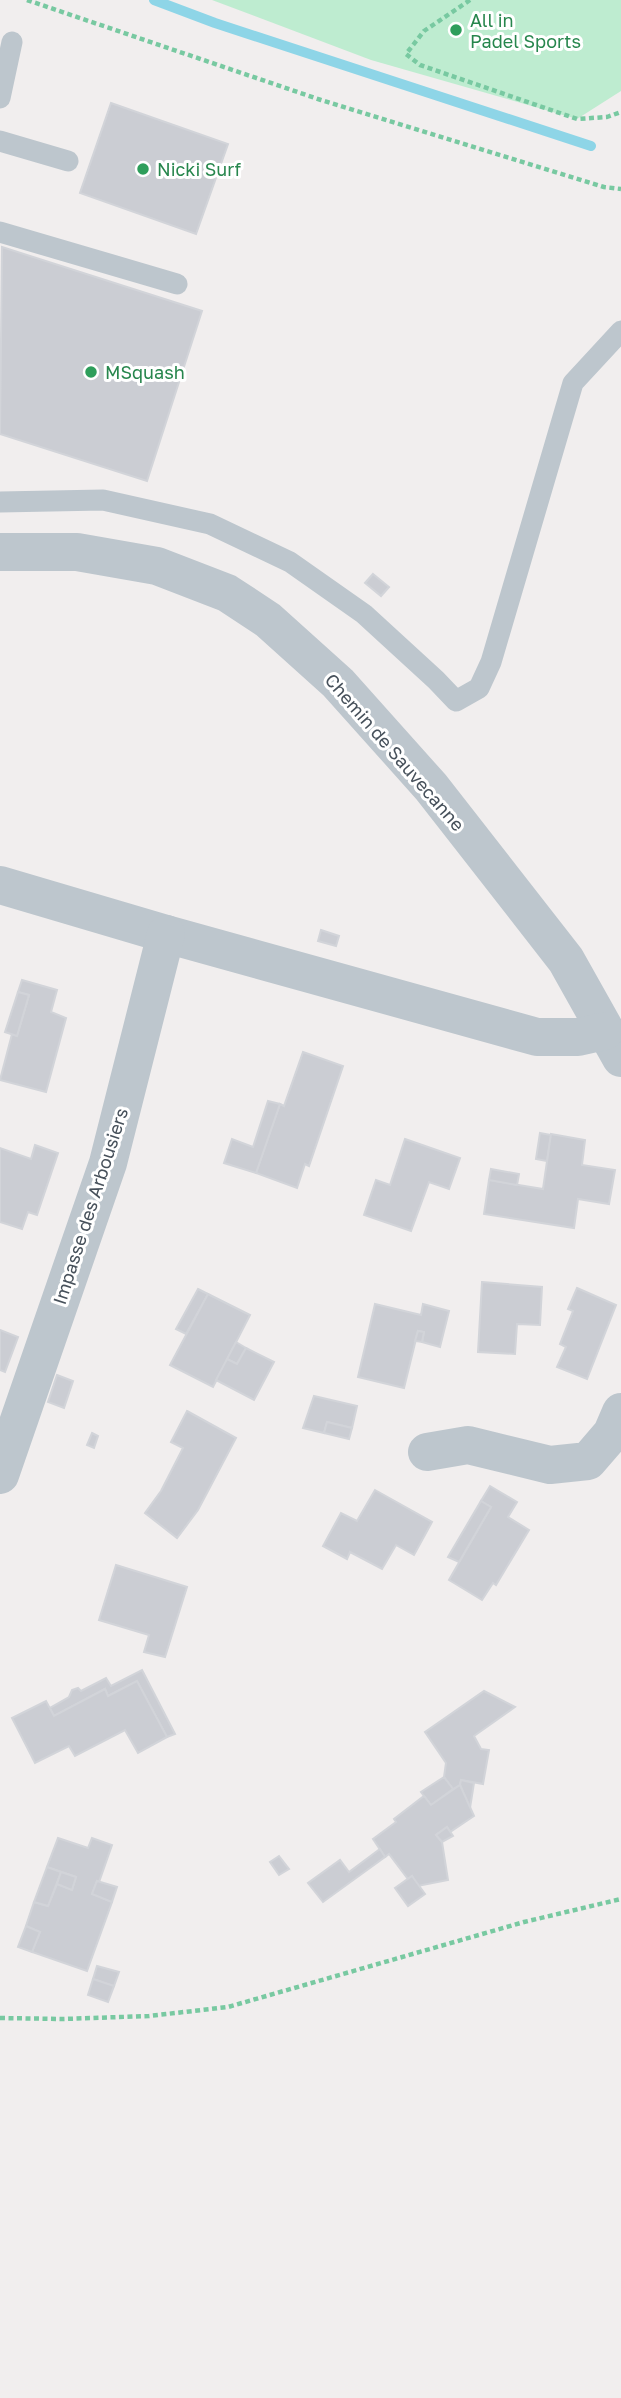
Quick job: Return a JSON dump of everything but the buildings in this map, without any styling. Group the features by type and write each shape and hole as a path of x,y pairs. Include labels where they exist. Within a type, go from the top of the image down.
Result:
{"street":[{"name":"Chemin de Sauvecanne","path":"0,552 77,552 157,566 227,593 268,621 338,683 431,787 566,960 613,1044"},
{"path":"0,885 537,1037 578,1037 613,1044"},
{"name":"Impasse des Arbousiers","path":"0,1475 108,1163 166,934"},
{"path":"427,1452 468,1445 550,1465 588,1461 612,1433 621,1412"}],"lane":[{"path":"0,98 12,42"},
{"path":"0,141 68,161"},
{"path":"0,232 177,284"},
{"path":"0,502 103,500 210,524 290,562 364,614 456,701 479,688 491,662 573,383 621,331"}],"path":[{"path":"27,0 321,100 604,187 621,188"},
{"path":"470,0 424,31 406,54 421,65 577,118 607,117 621,112"},
{"path":"0,2018 64,2020 149,2016 228,2007 524,1922 621,1899"}],"green space":[{"name":"All in Padel Sports","path":"212,0 621,0 621,91 577,119 371,60"}],"waterway":[{"path":"154,0 215,23 591,146"}],"place":[{"name":"All in Padel Sports","path":"456,30"},
{"name":"Nicki Surf","path":"143,169"},
{"name":"MSquash","path":"91,372"}]}
